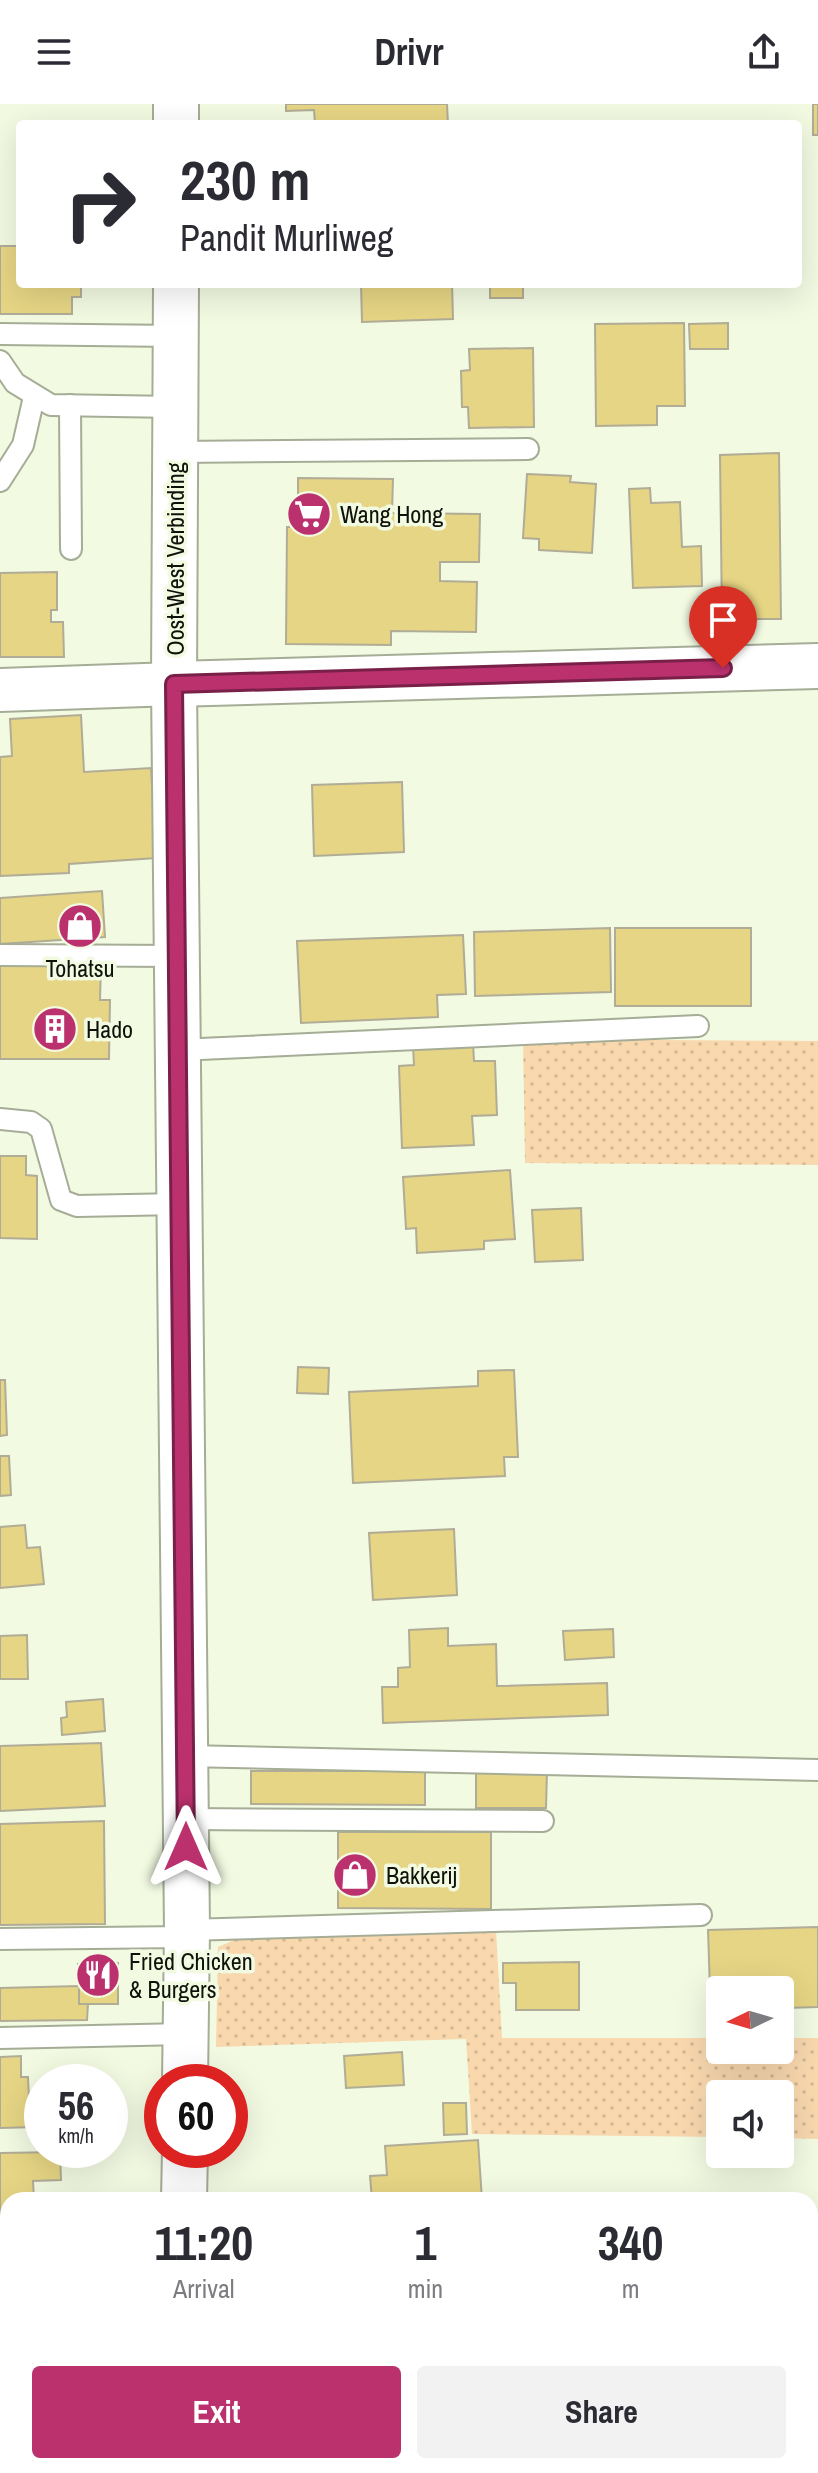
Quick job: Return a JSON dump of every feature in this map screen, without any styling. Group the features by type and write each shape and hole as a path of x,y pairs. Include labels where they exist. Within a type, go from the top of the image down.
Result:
{"main road":[{"name":"Oost-West Verbinding","path":"176,288 174,684 186,1819 185,2064"},
{"path":"174,684 818,666"},
{"path":"184,2192 185,2168"}],"street":[{"path":"0,690 174,684"}],"lane":[{"path":"0,334 176,336"},
{"path":"0,361 15,383 51,405 176,407"},
{"path":"0,481 23,445 34,397"},
{"path":"70,405 71,549"},
{"path":"176,452 528,449"},
{"path":"0,955 177,956"},
{"path":"178,1050 698,1026"},
{"path":"0,1119 31,1122 41,1129 49,1168 61,1200 77,1206 180,1204"},
{"path":"185,1756 818,1770"},
{"path":"186,1819 543,1821"},
{"path":"0,1939 701,1915"},
{"path":"0,2038 185,2034"}],"shaded area":[{"path":"523,1039 818,1041 818,1165 525,1163"},
{"path":"496,1930 502,2038 706,2038 706,2064 794,2064 794,2038 818,2038 818,2139 794,2138 794,2080 706,2080 706,2137 472,2134 466,2039 216,2047 218,1947 239,1938"}],"building":[{"path":"286,104 447,104 448,120 315,120 314,110 286,111"},
{"path":"813,104 818,104 818,135 813,135"},
{"path":"0,246 16,246 16,288 81,288 81,297 72,297 72,314 0,314"},
{"path":"361,288 452,288 453,319 362,322"},
{"path":"490,288 523,288 523,298 490,298"},
{"path":"684,323 685,406 657,406 657,425 596,426 595,324"},
{"path":"728,323 728,349 690,349 689,324"},
{"path":"533,348 534,427 469,428 468,407 462,407 461,371 470,370 469,349"},
{"path":"779,453 781,619 722,619 720,455"},
{"path":"527,474 571,476 570,482 596,484 592,553 539,550 539,539 523,538"},
{"path":"298,478 393,479 392,513 480,514 479,562 440,562 440,581 477,582 476,632 391,631 391,645 286,644 287,527 298,527"},
{"path":"650,488 651,503 680,502 682,547 701,546 702,586 633,588 629,489"},
{"path":"57,572 57,610 51,610 51,622 63,622 64,657 0,657 0,573"},
{"path":"81,715 84,772 151,768 156,858 69,864 69,873 0,876 0,757 12,756 10,719"},
{"path":"402,782 404,852 314,856 312,785"},
{"path":"102,891 105,937 0,944 0,898"},
{"path":"610,928 611,992 475,996 474,932"},
{"path":"615,928 751,928 751,1006 615,1006"},
{"path":"463,935 466,994 437,995 438,1017 301,1023 297,941"},
{"name":"Hado","path":"0,964 101,964 100,1000 110,1000 109,1059 0,1059"},
{"path":"473,1043 474,1061 495,1061 497,1115 472,1116 474,1145 402,1148 399,1066 414,1065 413,1046"},
{"path":"0,1156 26,1156 26,1175 37,1176 37,1239 0,1238"},
{"path":"510,1170 515,1239 484,1241 484,1249 417,1253 416,1228 406,1229 403,1177"},
{"path":"581,1208 583,1260 535,1262 532,1210"},
{"path":"298,1367 329,1368 328,1394 297,1393"},
{"path":"514,1370 518,1457 504,1457 505,1476 353,1483 349,1392 478,1386 478,1371"},
{"path":"0,1380 5,1380 7,1435 0,1436"},
{"path":"0,1456 9,1456 11,1495 0,1496"},
{"path":"25,1525 27,1548 40,1547 44,1584 0,1588 0,1527"},
{"path":"454,1529 457,1595 373,1600 369,1533"},
{"path":"448,1628 448,1646 496,1644 497,1686 607,1683 608,1715 383,1723 382,1687 398,1687 398,1668 410,1667 409,1630"},
{"path":"613,1629 614,1657 565,1660 563,1631"},
{"path":"27,1635 28,1679 0,1679 0,1636"},
{"path":"103,1699 105,1731 62,1735 61,1718 67,1717 66,1702"},
{"path":"101,1743 105,1806 0,1811 0,1746"},
{"path":"251,1771 425,1771 425,1805 251,1804"},
{"path":"476,1771 547,1771 546,1808 476,1808"},
{"path":"104,1821 105,1924 0,1925 0,1824"},
{"path":"338,1832 491,1832 491,1909 338,1908"},
{"path":"818,1927 818,2007 794,2008 794,1976 710,1976 708,1930"},
{"path":"579,1962 579,2010 516,2010 516,1983 503,1983 503,1963"},
{"name":"Fried Chicken & Burgers","path":"118,1963 118,2004 79,2004 78,1964"},
{"path":"79,1986 79,2004 88,2004 87,2020 0,2021 0,1988"},
{"path":"402,2052 404,2085 346,2088 344,2056"},
{"path":"21,2056 24,2127 0,2128 0,2057"},
{"path":"443,2103 466,2103 467,2134 444,2135"},
{"path":"478,2140 481,2192 371,2192 370,2176 387,2175 385,2146"},
{"path":"0,2153 24,2153 24,2168 61,2168 61,2180 33,2181 34,2192 0,2192"}],"place":[{"name":"Wang Hong","path":"309,514"},
{"name":"Tohatsu","path":"80,926"},
{"name":"Hado","path":"55,1029"},
{"name":"Bakkerij","path":"355,1875"},
{"name":"Fried Chicken & Burgers","path":"98,1975"}],"route":[{"path":"186,1847 174,684 723,668"}]}
